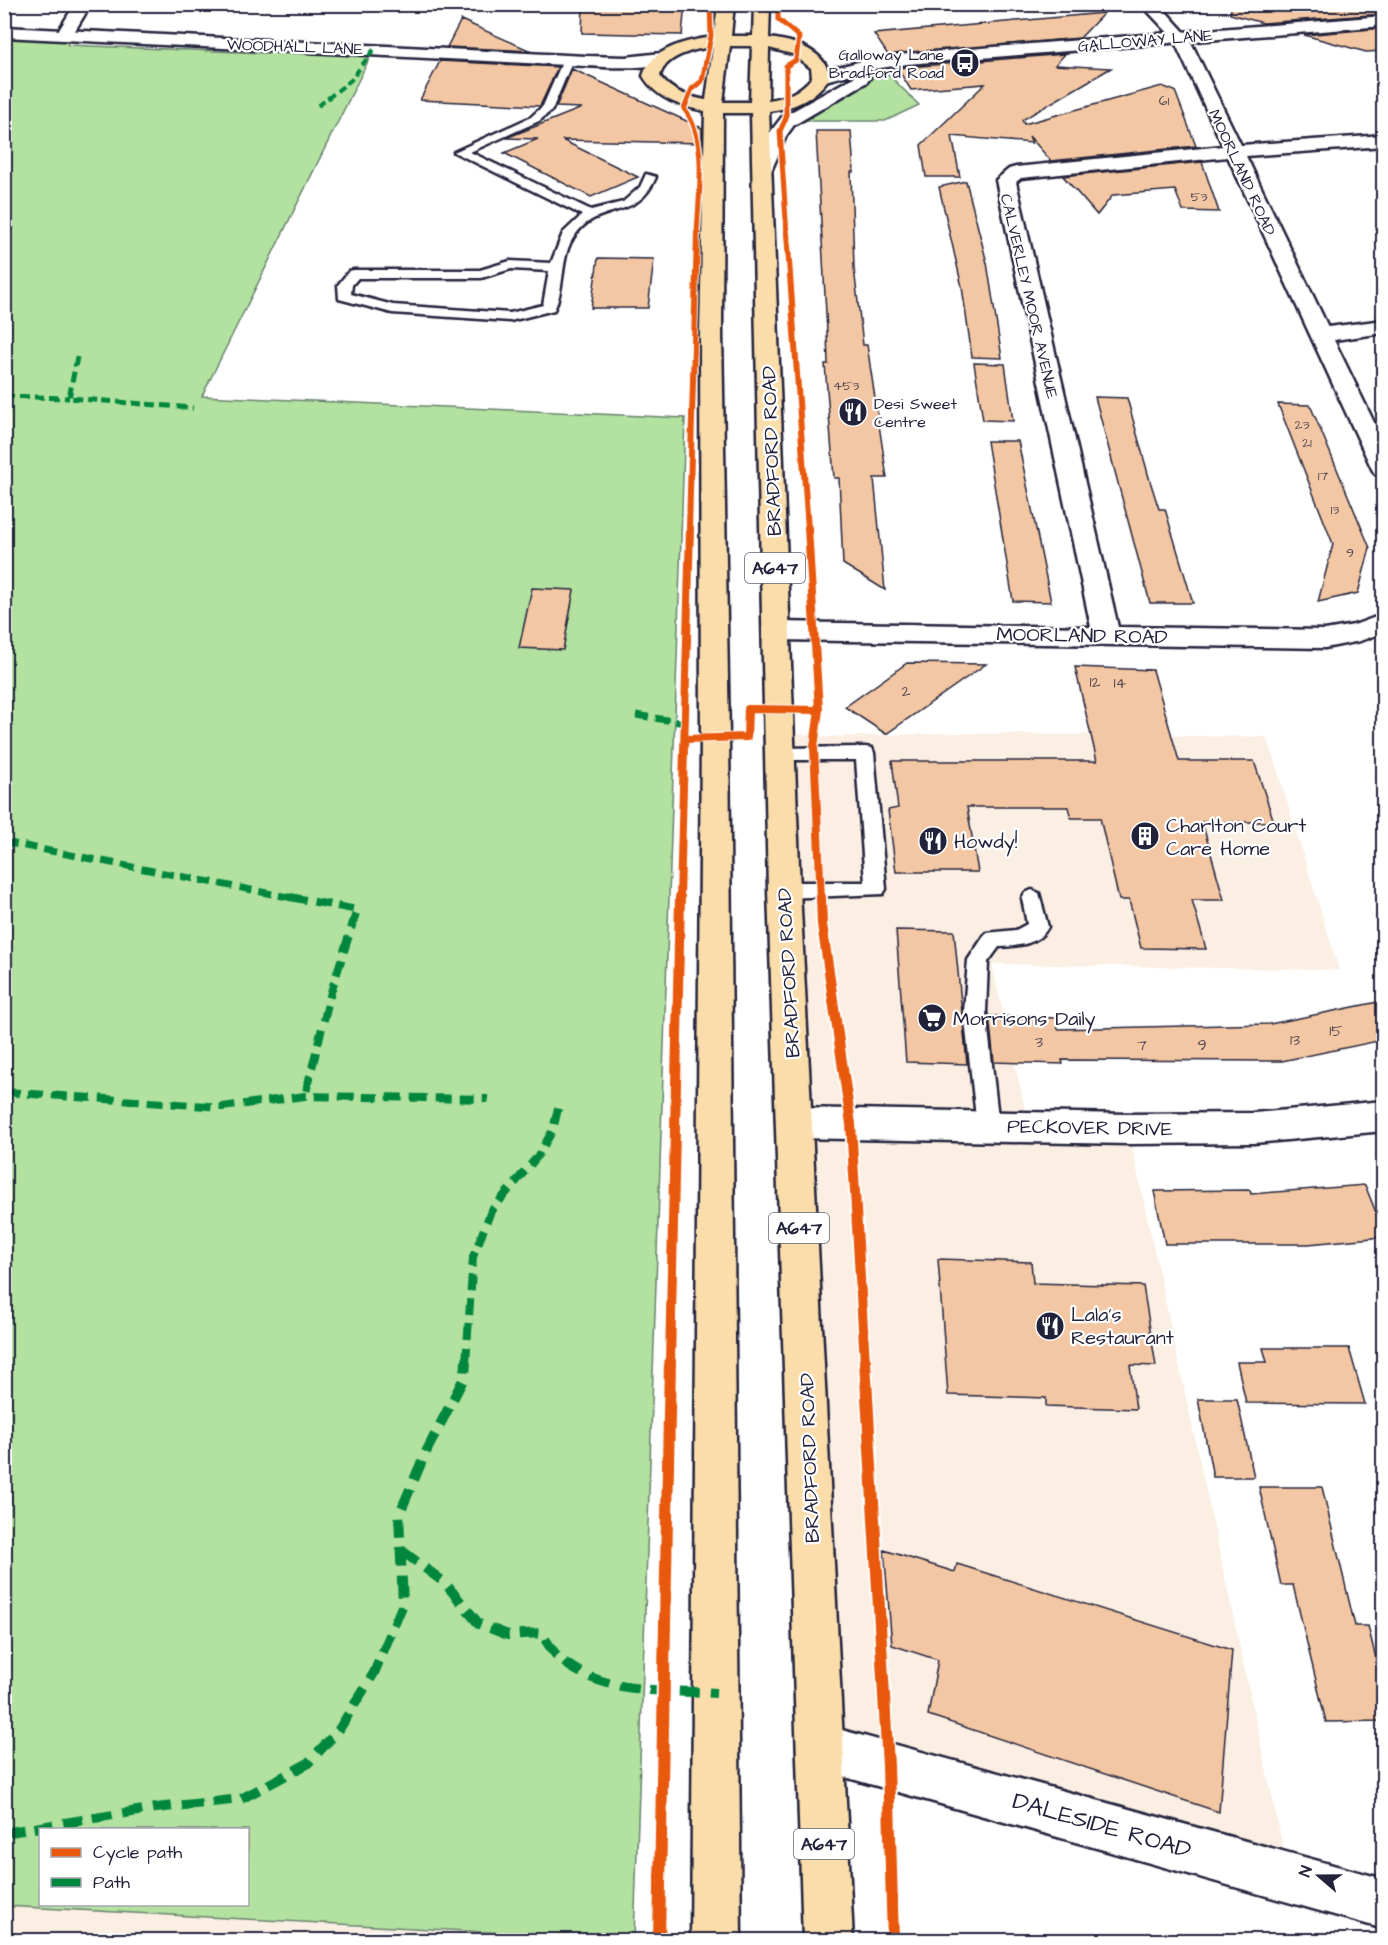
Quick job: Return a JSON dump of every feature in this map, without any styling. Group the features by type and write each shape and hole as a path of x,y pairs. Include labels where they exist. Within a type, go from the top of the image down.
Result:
{"highway":[{"path":"716,1941 715,737 711,333 714,107 726,4"},
{"name":"BRADFORD ROAD","path":"762,4 759,106 784,890 828,1941"},
{"path":"721,41 760,42 799,51 819,66 821,77 814,89 797,99 759,106 714,107 687,102 664,91 652,76 656,63 661,58 699,43 721,41"}],"street":[{"path":"64,35 83,4"},
{"name":"MOORLAND ROAD","path":"1149,4 1180,36 1383,469"},
{"name":"GALLOWAY LANE","path":"821,77 866,65 907,59 1383,21"},
{"name":"WOODHALL LANE","path":"4,32 586,61 626,62 661,58"},
{"name":"GALLOWAY LANE","path":"799,51 907,59"},
{"path":"762,172 777,135 788,121 854,81 907,59"},
{"name":"WOODHALL LANE","path":"586,61 664,91"},
{"path":"1233,151 1383,140"},
{"name":"CALVERLEY MOOR AVENUE","path":"1106,636 1006,180 1016,173 1233,151"},
{"path":"1320,335 1383,326"},
{"name":"MOORLAND ROAD","path":"777,631 1325,639 1360,632 1383,622"},
{"name":"PECKOVER DRIVE","path":"795,1123 1128,1129 1254,1128 1383,1116"},
{"name":"DALESIDE ROAD","path":"820,1747 1383,1904"}],"lane":[{"path":"568,60 548,108 535,119 460,152 590,214"},
{"path":"556,267 510,266 480,274 354,274 345,285 344,296 392,309 510,317 549,307 556,267 568,232 590,214 618,208 637,199 650,177"},
{"path":"780,754 865,753 876,889 784,890"},
{"path":"988,1126 975,1012 978,960 993,939 1020,938 1038,927 1032,898"}],"shaded area":[{"path":"779,731 825,737 953,733 1267,737 1339,970 992,964 1029,1126 1128,1129 1294,1898 820,1747"},
{"path":"5,1906 606,1940 5,1940"}],"green space":[{"path":"5,32 64,35 68,45 289,54 287,46 374,49 202,396 685,418 634,1940 5,1906"},
{"path":"883,69 919,105 885,121 788,121 854,81"}],"building":[{"path":"583,4 685,4 682,35 582,33"},
{"path":"1232,4 1383,4 1383,14 1263,23 1230,14"},
{"path":"1104,13 1080,38 888,55 874,34"},
{"path":"461,20 531,51 447,47"},
{"path":"1383,28 1383,51 1366,52 1304,35"},
{"path":"1065,54 1055,65 1111,68 1022,120 1024,124 1162,86 1175,91 1196,146 1051,161 1029,136 1032,143 952,136 960,177 926,177 921,145 985,84 911,90 897,68"},
{"path":"440,61 558,67 540,106 420,100"},
{"path":"572,69 702,128 702,143 562,140 638,177 591,197 504,153 538,139 506,138 582,108 556,107"},
{"path":"816,131 851,131 854,172 851,172 854,268 863,345 867,345 887,478 874,478 885,590 843,564 839,478 834,478 825,364 828,364 827,332"},
{"path":"1202,162 1219,212 1183,211 1175,190 1113,195 1097,215 1063,176"},
{"path":"966,181 987,263 1002,358 972,357 962,287 939,187"},
{"path":"598,258 654,259 648,308 591,308"},
{"path":"974,363 1005,364 1013,421 983,420"},
{"path":"1095,397 1127,398 1159,509 1165,509 1193,603 1150,603"},
{"path":"1278,404 1310,405 1319,426 1370,548 1358,593 1318,602 1333,544"},
{"path":"987,441 1018,441 1051,602 1013,601"},
{"path":"532,588 574,590 563,650 519,648"},
{"path":"907,663 986,664 886,734 845,707"},
{"path":"1075,667 1153,670 1179,761 1254,761 1274,822 1202,822 1224,900 1192,900 1206,949 1141,948 1129,900 1119,900 1100,818 1071,818 1068,807 967,807 978,872 896,872 888,810 898,808 892,761 1097,761"},
{"name":"Morrisons Daily","path":"896,930 954,931 967,1064 906,1062"},
{"path":"1383,1001 1383,1040 1282,1061 1062,1060 1063,1064 994,1062 989,1016 1056,1018 1058,1029 1270,1024"},
{"path":"1365,1185 1383,1230 1383,1237 1308,1244 1165,1244 1154,1191 1250,1190 1251,1194"},
{"name":"Lala's Restaurant","path":"938,1259 1031,1262 1033,1283 1143,1286 1156,1366 1130,1365 1136,1409 1046,1406 1046,1398 948,1395"},
{"path":"1263,1348 1349,1348 1365,1404 1246,1403 1237,1362 1267,1362"},
{"path":"1198,1399 1237,1399 1254,1477 1213,1477"},
{"path":"1259,1487 1322,1487 1355,1626 1368,1626 1383,1687 1383,1721 1326,1722 1293,1585 1281,1585"},
{"path":"884,1550 955,1572 957,1564 1232,1650 1219,1812 928,1715 938,1660 892,1645"}],"marked path":[{"path":"318,106 351,80 374,49"},
{"path":"77,357 69,398 193,408"},
{"path":"4,396 69,398"},
{"path":"636,715 685,723"},
{"path":"4,842 357,910 331,992 305,1096"},
{"path":"4,1092 63,1098 222,1107 305,1096 488,1099"},
{"path":"4,1833 156,1808 241,1799 307,1764 338,1731 374,1673 403,1604 399,1515 425,1454 465,1376 473,1257 491,1211 537,1157 553,1130 559,1104"},
{"path":"401,1550 445,1583 479,1624 508,1635 541,1633 561,1659 579,1672 597,1679 637,1688 716,1693"}],"cycle path":[{"path":"659,1940 672,1240 699,141 694,121 684,109 692,89 702,81 711,36 710,4"},
{"path":"778,4 778,19 799,37 796,60 786,66 786,118 780,131 815,632 819,710 814,747 822,924 851,1124 888,1766 893,1940"},
{"path":"685,739 747,737 748,709 819,710"}],"place":[{"name":"Galloway Lane Bradford Road","path":"965,63"},
{"name":"Desi Sweet Centre","path":"853,412"},
{"name":"Charlton Court Care Home","path":"1145,836"},
{"name":"Howdy!","path":"933,841"},
{"name":"Morrisons Daily","path":"932,1018"},
{"name":"Lala's Restaurant","path":"1050,1326"}]}
